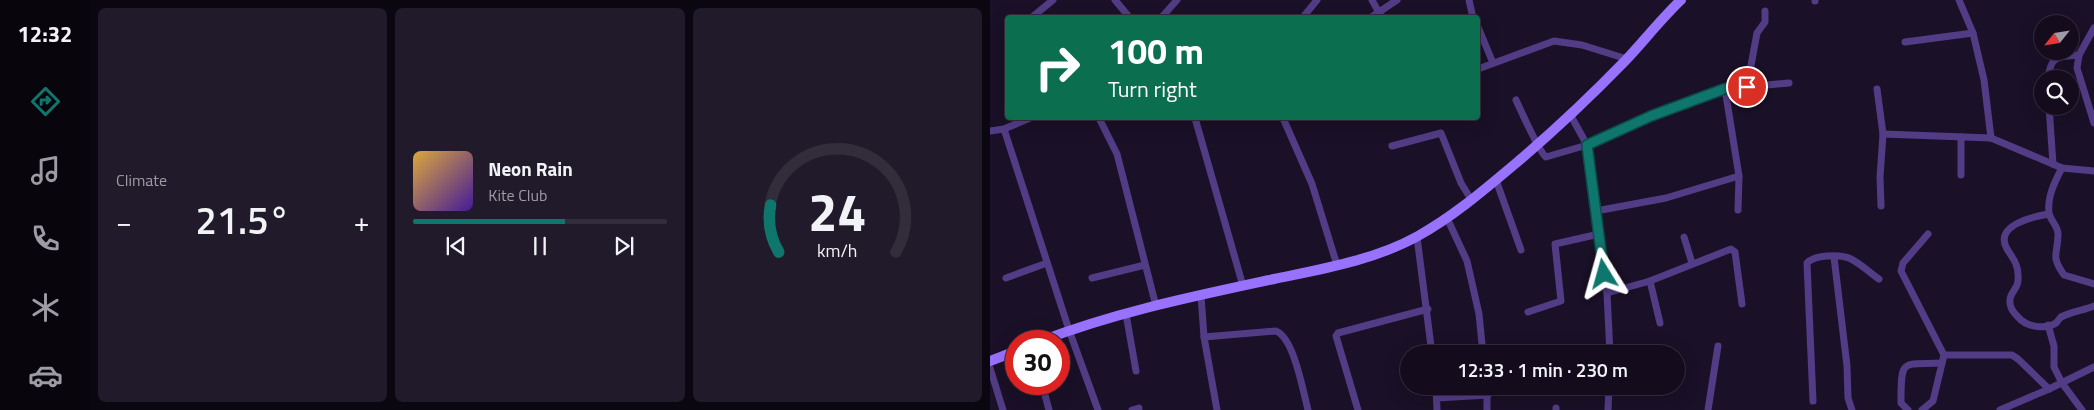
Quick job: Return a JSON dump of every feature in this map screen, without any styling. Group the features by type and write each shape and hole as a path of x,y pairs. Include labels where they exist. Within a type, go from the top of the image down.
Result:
{"main road":[{"path":"1068,330 1156,306 1337,265 1387,250 1417,237 1472,201 1571,116 1681,0"},
{"path":"990,361 1005,355"}],"street":[{"path":"1035,15 1053,0"},
{"path":"1115,0 1128,15"},
{"path":"1164,15 1177,0"},
{"path":"1305,15 1317,0"},
{"path":"1372,0 1381,15 1397,0"},
{"path":"1469,0 1472,15"},
{"path":"1959,0 1973,33 1984,80 1991,138"},
{"path":"1747,87 1757,32 1765,22 1765,11"},
{"path":"2079,53 2094,28"},
{"path":"1480,32 1492,62"},
{"path":"1905,42 1973,33"},
{"path":"1480,68 1492,62 1554,42 1582,45 1627,59"},
{"path":"2078,60 2077,68 2094,123"},
{"path":"1516,100 1538,144 1540,153 1546,157 1587,145 1651,116 1724,89 1790,83"},
{"path":"1724,89 1739,176 1738,210"},
{"path":"1877,89 1883,134 1880,177 1881,206"},
{"path":"2050,115 2053,164"},
{"path":"1571,116 1587,145 1607,293 1610,345"},
{"path":"990,131 1004,129 1025,120"},
{"path":"1100,120 1117,154 1156,306"},
{"path":"1196,120 1243,286"},
{"path":"1284,120 1312,184 1337,265"},
{"path":"1004,129 1068,330"},
{"path":"1392,146 1441,133 1462,183 1472,201"},
{"path":"1883,134 1991,138 2062,168 2094,171"},
{"path":"1961,137 1961,175"},
{"path":"2062,168 2052,187 2049,214 2056,225 2058,234 2054,257 2064,275 2094,284"},
{"path":"1596,211 1666,198 1739,176"},
{"path":"1496,180 1521,250"},
{"path":"2049,214 2026,218 2008,230 2005,236 2006,248 2016,261 2018,280 2017,287 2011,293 2009,302 2015,314 2023,323 2035,327 2056,323 2060,318 2094,306"},
{"path":"1447,218 1467,261 1480,314 1483,345"},
{"path":"1528,312 1561,301 1555,244 1599,234"},
{"path":"1922,410 1933,401 1943,359 1901,271 1903,263 1928,234"},
{"path":"1417,237 1428,309 1431,345"},
{"path":"1684,237 1692,263"},
{"path":"1607,293 1650,281 1731,249 1735,252 1742,304"},
{"path":"1834,257 1847,366 1848,398 1852,410"},
{"path":"1813,401 1807,263 1815,258 1849,258 1879,279"},
{"path":"1006,278 1047,263"},
{"path":"1092,278 1145,265"},
{"path":"1650,281 1660,323"},
{"path":"1200,296 1204,337 1217,410"},
{"path":"1358,410 1336,336 1338,333 1428,309"},
{"path":"1126,314 1136,371"},
{"path":"2048,325 2054,346 2054,367 2062,383 2082,410"},
{"path":"1204,337 1276,331 1282,333 1290,348 1308,410"},
{"path":"1070,335 1098,410"},
{"path":"1708,410 1718,346"},
{"path":"1908,410 1901,403 1901,374 1903,368 1908,365 1943,359 2012,355 2049,390"},
{"path":"2000,410 2049,390 2094,367"},
{"path":"990,368 1003,410"},
{"path":"1045,395 1049,410"},
{"path":"1437,395 1437,410"},
{"path":"1437,398 1488,395 1487,410"},
{"path":"1608,410 1609,395"}],"route":[{"path":"1604,274 1587,145 1651,116 1724,89 1747,87"}]}
